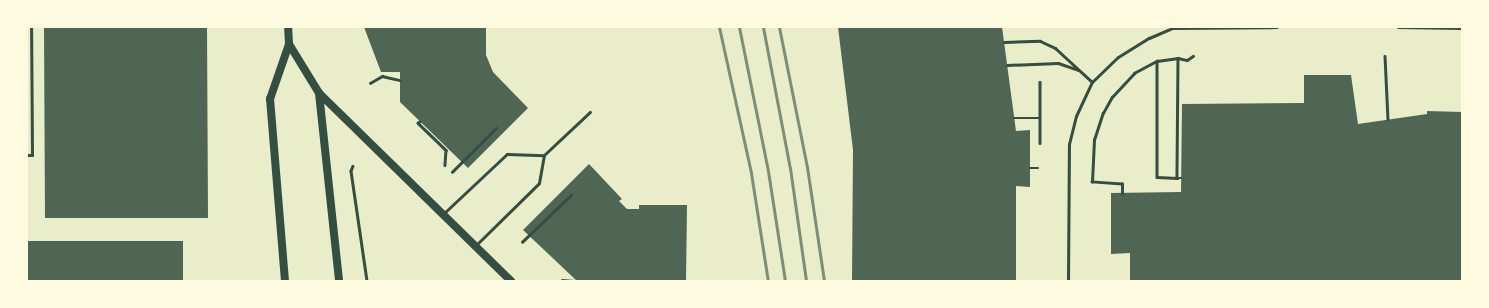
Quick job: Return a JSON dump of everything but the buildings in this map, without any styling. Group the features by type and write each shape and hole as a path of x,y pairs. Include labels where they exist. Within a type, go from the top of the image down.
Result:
{"main road":[{"path":"284,281 270,99 288,44 288,27"},
{"path":"288,44 319,93 511,281"},
{"path":"319,93 339,281"}],"lane":[{"path":"27,155 32,155 31,27"},
{"path":"1168,27 1276,27"},
{"path":"1398,27 1462,28"},
{"path":"1068,281 1069,144 1076,116 1092,82 1118,57 1149,38 1172,28"},
{"path":"1004,42 1040,41 1055,48 1092,82"},
{"path":"1007,65 1058,63 1080,70"},
{"path":"475,247 539,183 544,155 590,112"},
{"path":"443,214 507,154 544,155"}],"path":[{"path":"1122,194 1122,184 1092,182 1094,140 1112,97 1134,73 1157,61 1178,58 1187,60 1193,56"},
{"path":"1385,56 1388,120"},
{"path":"1177,178 1178,58"},
{"path":"1157,61 1157,177 1181,178"},
{"path":"370,82 382,76 400,80"},
{"path":"1040,78 1040,143"},
{"path":"1014,118 1040,118"},
{"path":"420,122 418,123 446,150 445,165"},
{"path":"452,172 496,128"},
{"path":"353,166 351,170 367,281"},
{"path":"1030,168 1038,168"},
{"path":"522,242 570,195"},
{"path":"562,280 574,281"}],"railway":[{"path":"719,27 751,173 768,281"},
{"path":"739,27 768,171 785,281"},
{"path":"763,27 790,168 806,281"},
{"path":"779,27 807,167 824,281"}]}
